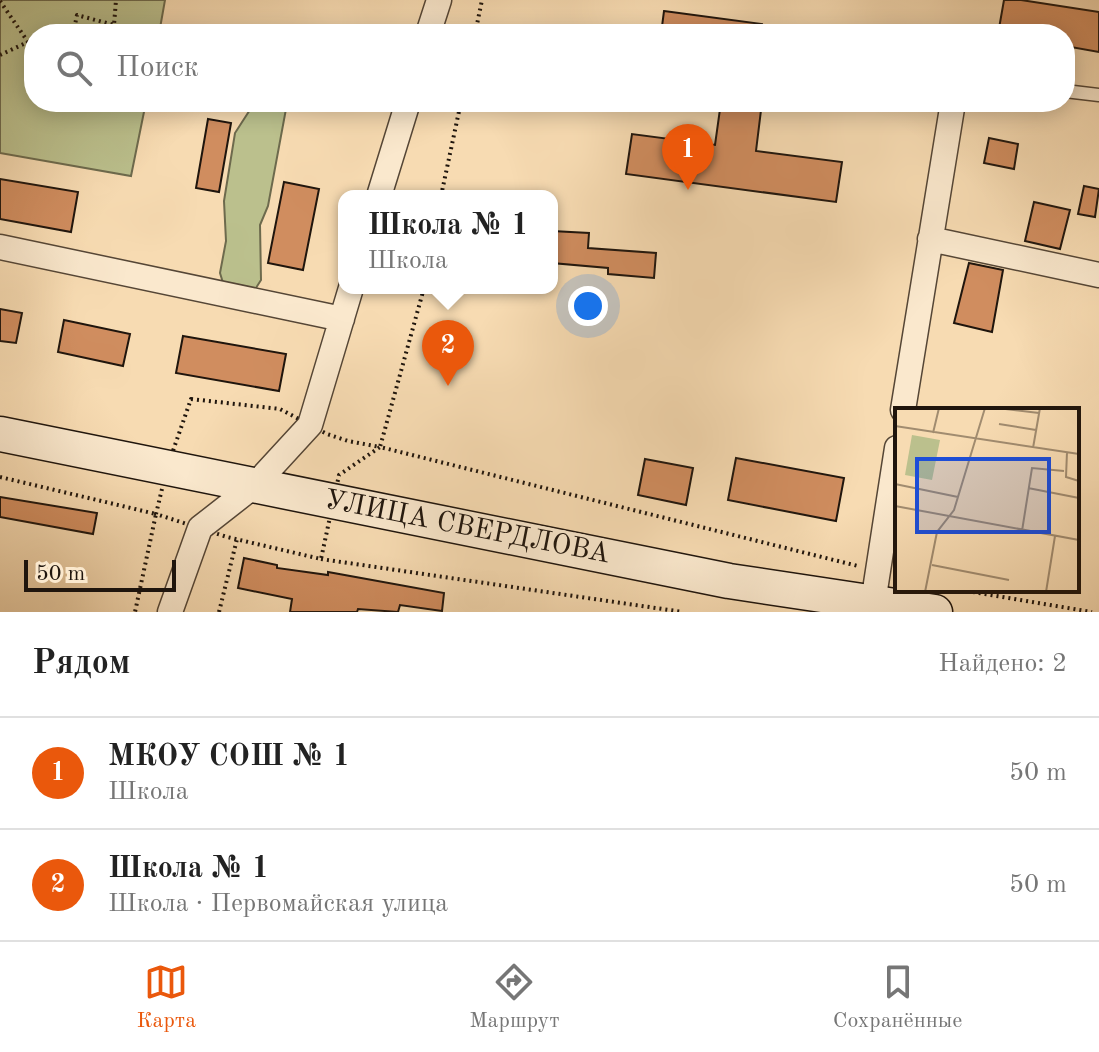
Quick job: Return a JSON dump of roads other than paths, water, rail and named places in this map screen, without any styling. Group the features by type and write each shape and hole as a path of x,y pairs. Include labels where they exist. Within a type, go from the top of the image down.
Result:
{"street":[{"path":"431,24 439,0"},
{"path":"381,190 405,112"},
{"path":"903,408 951,112"},
{"path":"930,239 1099,275"},
{"path":"0,247 342,319"},
{"path":"170,612 200,528 255,485 310,425 349,294"},
{"name":"УЛИЦА СВЕРДЛОВА","path":"0,434 729,581 875,587 935,612"},
{"path":"875,587 895,461"}],"lane":[{"path":"1075,92 1099,95"}],"place":[{"name":"МКОУ СОШ № 1","path":"688,190"},
{"name":"Школа № 1","path":"448,386"}]}
